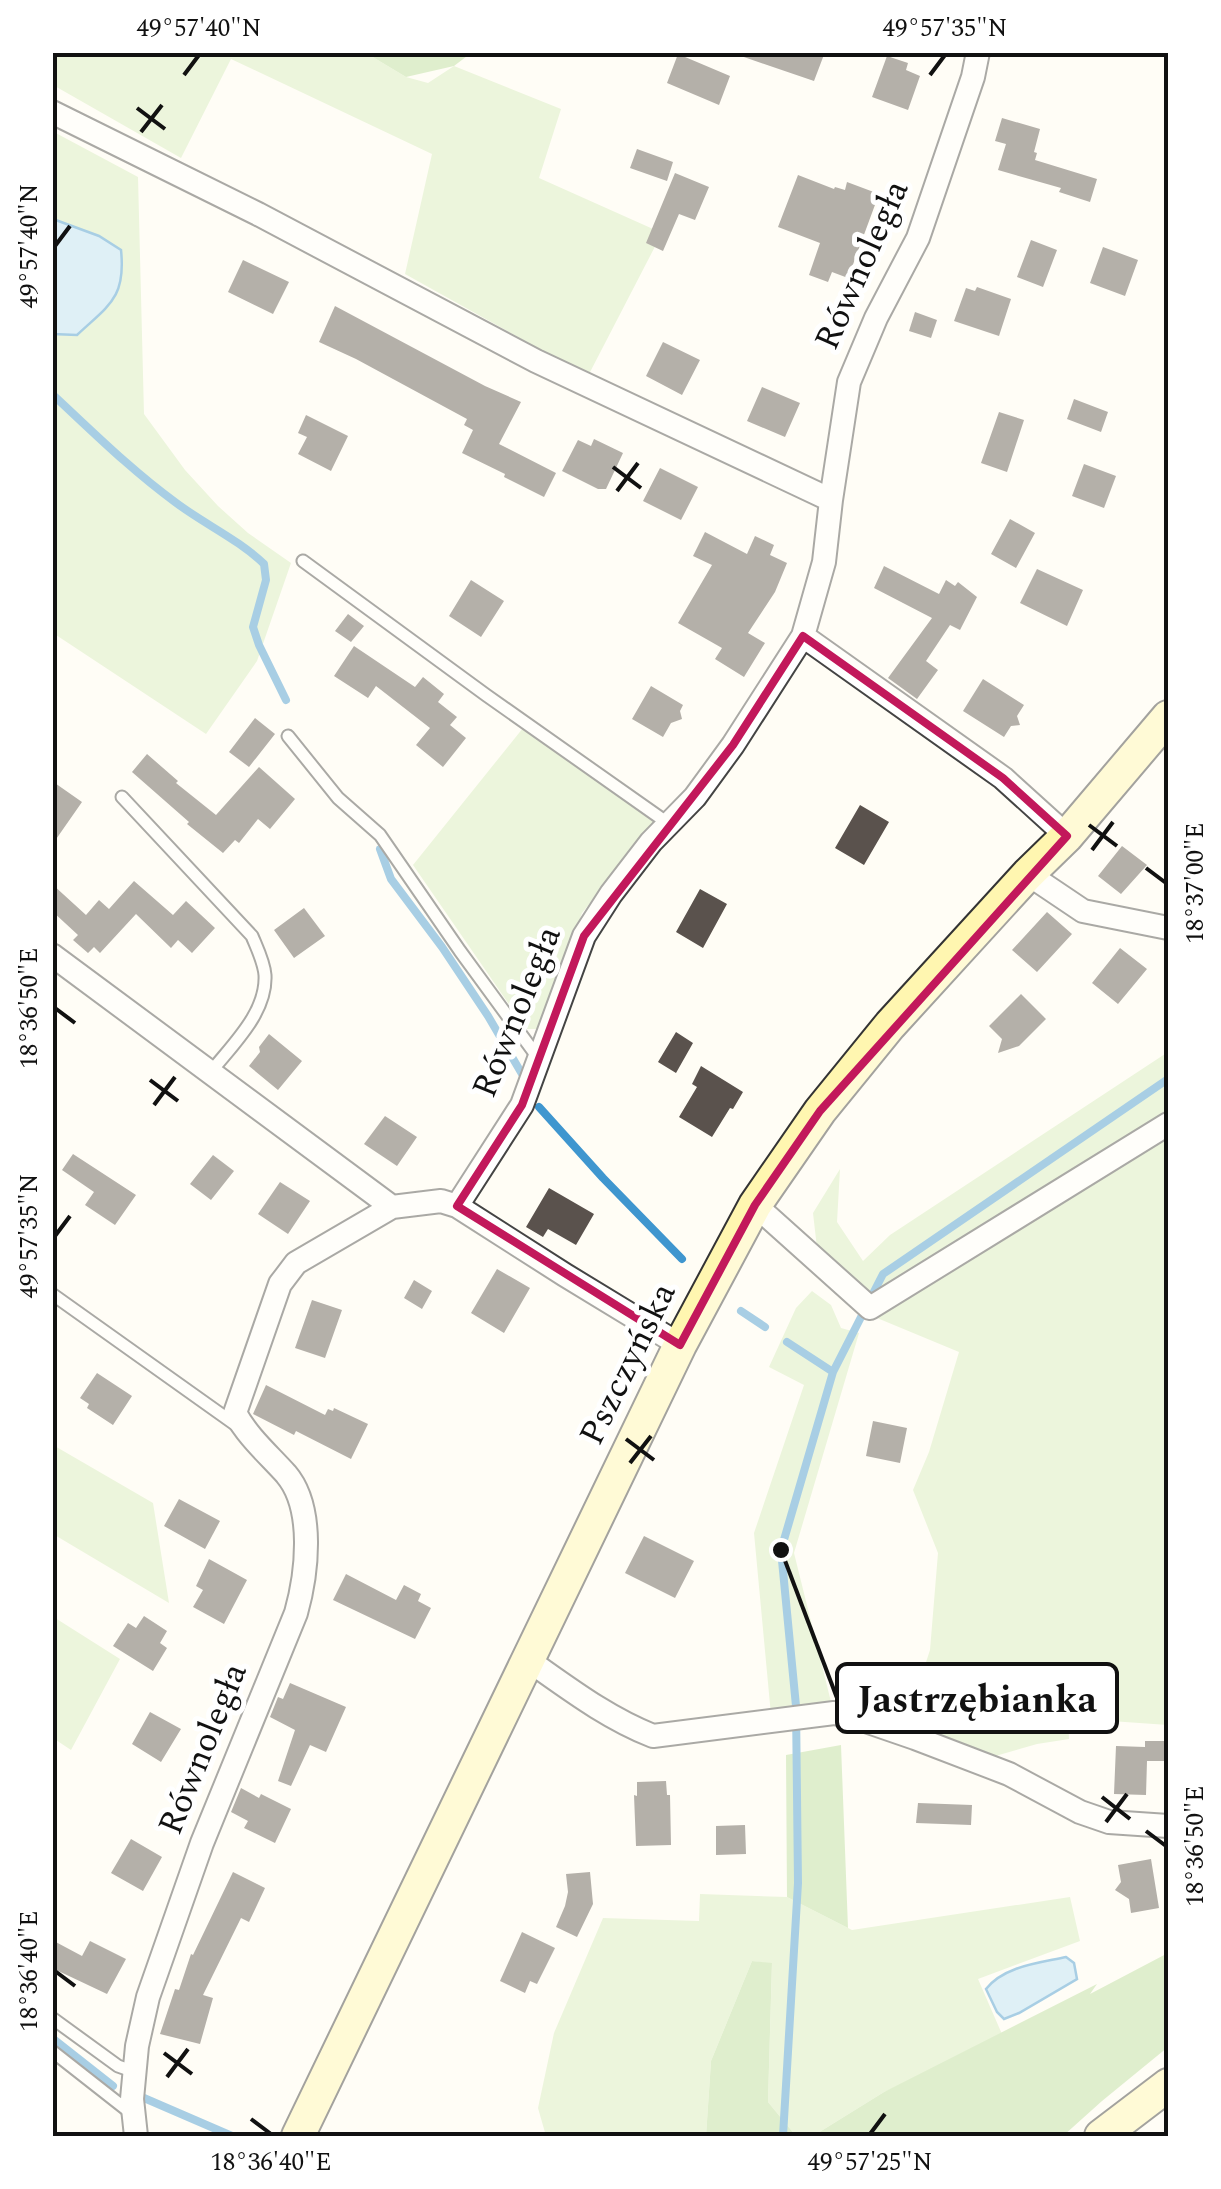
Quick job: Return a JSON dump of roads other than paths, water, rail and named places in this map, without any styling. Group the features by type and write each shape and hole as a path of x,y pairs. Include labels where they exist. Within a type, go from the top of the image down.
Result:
{"street":[{"name":"Równoległa","path":"456,1206 522,1105 584,936 651,842 695,798 734,745 803,636 824,562 849,382 876,318 918,238 978,52"},
{"path":"52,112 258,214 536,360 831,500"},
{"path":"803,636 1003,778 1067,836"},
{"name":"Pszczyńska","path":"298,2136 680,1345 755,1205 820,1110 890,1024 1067,836 1168,717"},
{"path":"1028,874 1083,911 1168,928"},
{"path":"52,956 392,1207"},
{"path":"755,1205 862,1301 1168,1124"},
{"path":"245,1432 235,1414 280,1284 296,1263 392,1207 440,1201 456,1206 680,1345"},
{"name":"Równoległa","path":"135,2126 132,2099 137,2046 154,1980 202,1843 296,1614 302,1590 306,1535 300,1498 289,1478 245,1432"},
{"path":"528,1660 604,1713 653,1736 834,1713 915,1738 1009,1774 1080,1812 1110,1822 1168,1826"},
{"path":"1100,2136 1168,2085"}],"lane":[{"path":"303,561 669,824"},
{"path":"288,736 338,798 380,834 539,1059"},
{"path":"122,796 252,936 260,957 265,973 264,996 210,1073"},
{"path":"52,1294 245,1432"},
{"path":"52,2018 105,2058 134,2072"},
{"path":"52,2050 135,2126"}],"water":[{"path":"53,219 99,236 121,250 118,290 106,308 77,335 53,334"},
{"path":"1066,1957 1074,1963 1077,1979 1019,2013 1004,2019 997,2012 986,1989 993,1981 1023,1967"}],"waterway":[{"path":"52,394 159,490 264,564 266,580 253,627 286,700"},
{"path":"380,849 391,879 442,947 522,1074"},
{"path":"783,2136 798,1883 796,1706 781,1550 833,1372 883,1274 1168,1079"},
{"path":"539,1107 682,1259"},
{"path":"741,1311 765,1327"},
{"path":"787,1342 833,1372"},
{"path":"52,2038 113,2086"},
{"path":"144,2098 232,2136"}],"place":[{"name":"Jastrzębianka","path":"781,1550"}]}
